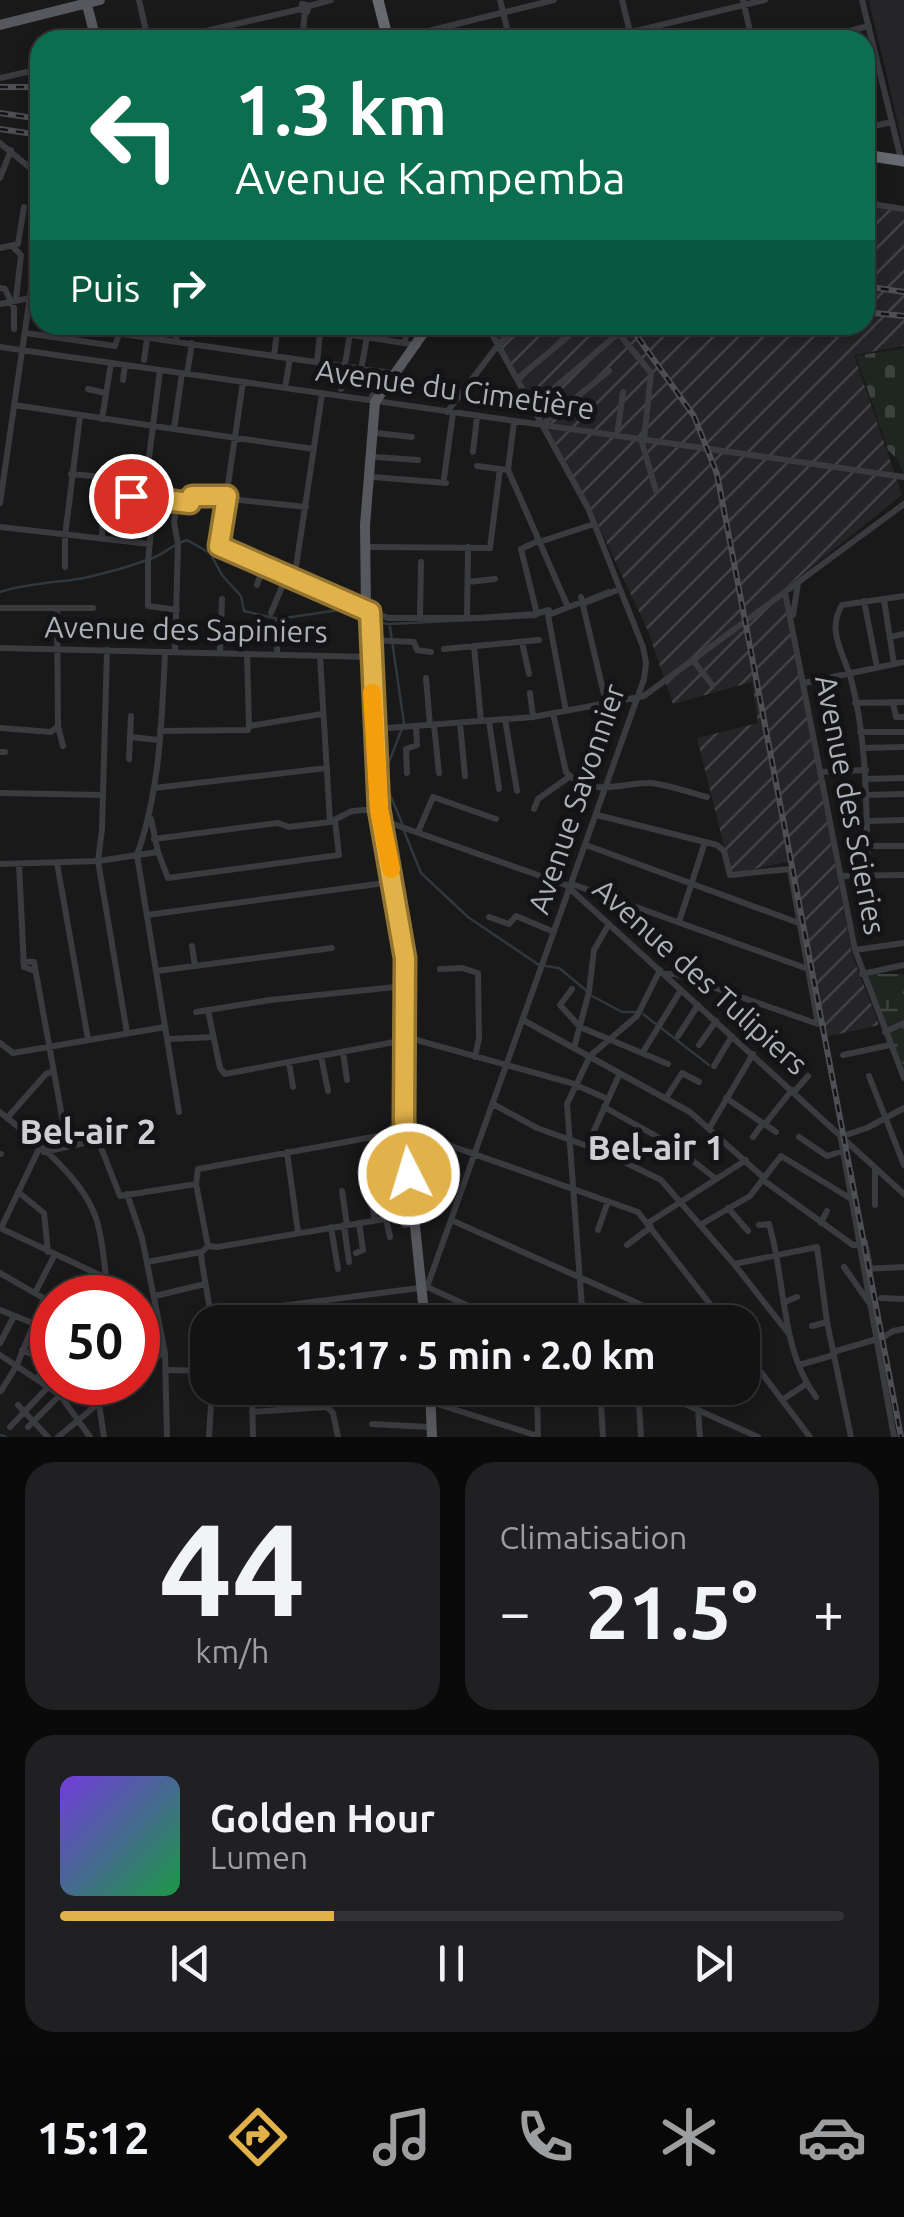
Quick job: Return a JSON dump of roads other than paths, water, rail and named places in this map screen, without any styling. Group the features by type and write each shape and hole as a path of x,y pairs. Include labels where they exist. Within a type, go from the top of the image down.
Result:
{"highway":[{"path":"378,0 387,30"},
{"path":"875,157 903,160"}],"main road":[{"path":"0,25 100,0"},
{"path":"86,2 93,30"},
{"path":"422,335 375,401 367,526 380,814 401,919 406,986 405,1143 424,1305"},
{"path":"369,614 367,526 376,433 375,401"},
{"path":"431,1405 432,1432"}],"street":[{"path":"138,0 146,30"},
{"path":"291,0 305,6"},
{"path":"207,30 330,0"},
{"path":"500,0 508,30"},
{"path":"432,30 554,0"},
{"path":"622,0 630,30"},
{"path":"651,30 765,0"},
{"path":"862,0 869,30"},
{"path":"743,3 750,30"},
{"path":"852,30 868,26"},
{"path":"875,53 903,160"},
{"path":"0,78 30,71"},
{"path":"875,73 880,72"},
{"path":"875,126 892,122"},
{"path":"0,143 30,167"},
{"path":"0,178 12,150"},
{"path":"875,204 904,208"},
{"path":"0,248 19,241 24,207"},
{"path":"12,246 22,257 14,301 14,329"},
{"path":"0,288 14,301"},
{"path":"0,304 30,295"},
{"path":"0,503 30,313"},
{"path":"26,333 30,334"},
{"path":"37,335 116,346 119,335"},
{"path":"84,358 88,335"},
{"path":"134,335 391,372"},
{"path":"176,341 177,335"},
{"path":"274,355 279,335"},
{"path":"317,362 320,335"},
{"path":"341,389 350,335"},
{"path":"355,335 413,344"},
{"path":"362,370 373,335"},
{"path":"410,335 413,344"},
{"name":"Avenue Savonnier","path":"424,1288 452,1220 646,669 645,652 595,524 493,335"},
{"path":"373,478 445,480 450,413 508,335"},
{"path":"518,378 570,335"},
{"path":"533,406 617,335"},
{"path":"621,335 651,373 642,439 656,490"},
{"path":"144,360 148,337"},
{"path":"174,429 192,343"},
{"path":"375,401 413,344"},
{"name":"Avenue du Cimetière","path":"0,347 904,478"},
{"path":"285,388 290,358"},
{"path":"102,419 112,363"},
{"path":"123,380 125,365"},
{"path":"71,474 146,482 160,370"},
{"path":"543,425 609,372"},
{"path":"243,382 219,546 369,614 388,618 549,613 620,589"},
{"path":"88,390 105,393"},
{"path":"617,436 623,392"},
{"path":"271,613 290,579 306,507 322,394"},
{"path":"14,405 314,448"},
{"path":"65,567 71,474 80,416"},
{"path":"473,452 478,417"},
{"path":"370,547 489,548 514,422"},
{"path":"376,433 412,437"},
{"path":"374,457 418,460"},
{"path":"477,466 504,470"},
{"path":"504,470 567,605"},
{"path":"102,539 104,476"},
{"path":"126,540 130,497 190,503 192,496 227,496 306,507"},
{"path":"154,500 148,607 177,610"},
{"path":"178,502 174,522 178,541 177,610 150,818 137,855 180,1112"},
{"path":"374,729 533,716 646,694 904,504"},
{"path":"537,614 521,549 595,524"},
{"path":"0,527 150,544"},
{"path":"468,547 468,618"},
{"path":"420,619 421,562"},
{"path":"257,584 263,566"},
{"path":"468,582 495,579"},
{"path":"793,626 799,581"},
{"name":"Avenue des Scieries","path":"785,592 855,950 904,1078"},
{"path":"868,875 863,748 856,704 849,674 840,658 835,626 840,606 904,596"},
{"path":"220,653 222,599"},
{"path":"884,600 894,664"},
{"path":"582,601 606,703"},
{"path":"864,601 877,667"},
{"path":"0,608 93,608"},
{"path":"58,608 58,726 63,746"},
{"path":"549,613 566,711"},
{"path":"277,654 278,621"},
{"path":"871,638 904,634"},
{"path":"370,640 414,642 417,650 431,652"},
{"path":"444,650 539,640"},
{"path":"522,642 530,674"},
{"path":"474,646 484,721 499,789"},
{"name":"Avenue des Sapiniers","path":"0,648 370,656"},
{"path":"107,650 98,861 127,1033"},
{"path":"130,737 249,730 247,654"},
{"path":"150,818 167,878 339,855 326,768 320,656"},
{"path":"693,660 712,685"},
{"path":"804,683 904,662"},
{"path":"426,678 439,773"},
{"path":"530,693 533,716"},
{"path":"893,702 895,716 904,717"},
{"path":"856,704 904,702"},
{"path":"554,713 569,777 606,790 651,784 708,797"},
{"path":"250,726 322,714"},
{"path":"130,760 131,716"},
{"path":"504,719 517,791"},
{"path":"460,723 465,776"},
{"path":"0,728 51,732 58,726"},
{"path":"407,774 406,748 418,745 416,726"},
{"path":"860,732 904,732"},
{"path":"863,748 904,747"},
{"path":"154,788 326,768"},
{"path":"821,772 904,778"},
{"path":"534,809 538,799 569,777"},
{"path":"0,793 103,795"},
{"path":"866,795 904,794"},
{"path":"418,832 433,796 496,818"},
{"path":"154,839 278,823 289,827 332,822 352,811 380,814"},
{"name":"Avenue des Tulipiers","path":"380,814 402,827 571,887 903,1192"},
{"path":"581,1305 567,1104 590,1056 640,1012 663,972 818,1024 790,870 730,875 724,851 706,842 597,815"},
{"path":"867,821 904,820"},
{"path":"679,922 706,842"},
{"path":"586,845 800,923"},
{"path":"867,846 904,846"},
{"path":"0,864 98,861 158,852"},
{"path":"57,863 88,1039"},
{"path":"18,865 24,967 36,972 67,1144"},
{"path":"840,876 904,875"},
{"path":"146,915 394,881"},
{"path":"571,887 809,970"},
{"path":"489,917 509,924 516,916 554,932"},
{"path":"574,1048 589,993 595,947 609,924"},
{"path":"855,950 904,943"},
{"path":"192,946 195,966"},
{"path":"156,971 332,948"},
{"path":"862,974 904,965"},
{"path":"440,969 462,968 478,973 479,1036 475,1058"},
{"path":"196,1012 406,986"},
{"path":"572,989 560,1005 580,1027 668,1064"},
{"path":"643,1052 681,990"},
{"path":"678,1036 698,1005"},
{"path":"208,1010 220,1068 225,1074 406,1039 576,1085 674,1146 716,1179"},
{"path":"523,1020 666,1098 710,1127 763,1179 820,1223 852,1245 863,1244"},
{"path":"699,1045 716,1021"},
{"path":"885,1032 904,1023"},
{"path":"1,1047 13,1053 166,1027"},
{"path":"714,1066 732,1036"},
{"path":"168,1039 213,1037"},
{"path":"843,1055 890,1045"},
{"path":"342,1052 346,1080"},
{"path":"710,1127 753,1054"},
{"path":"321,1056 328,1092"},
{"path":"289,1062 293,1087"},
{"path":"53,1071 4,1115 70,1175 92,1207 106,1275"},
{"path":"587,1146 620,1073"},
{"path":"666,1098 682,1073 699,1082"},
{"path":"753,1137 808,1076"},
{"path":"869,1076 904,1165"},
{"path":"726,1098 776,1132"},
{"path":"493,1104 531,1126 659,1179 789,1334"},
{"path":"894,1437 868,1268 841,1134 885,1120 904,1108"},
{"path":"389,1134 393,1125 404,1125 638,1212 711,1305"},
{"path":"209,1305 196,1184 200,1168 389,1134"},
{"path":"389,1134 393,1140 405,1143"},
{"path":"373,1137 377,1165"},
{"path":"799,1137 826,1156 842,1152"},
{"path":"99,1275 0,1228 42,1150 99,1140 119,1196 196,1184"},
{"path":"860,1152 872,1148"},
{"path":"287,1152 298,1232"},
{"path":"700,1225 750,1196 780,1156 853,1200"},
{"path":"627,1245 680,1202 746,1160"},
{"path":"875,1167 875,1204"},
{"path":"342,1191 349,1262"},
{"path":"18,1192 44,1213 51,1254 42,1275"},
{"path":"370,1193 375,1220"},
{"path":"128,1194 150,1275"},
{"path":"598,1230 608,1201"},
{"path":"398,1217 402,1206 412,1204"},
{"path":"728,1208 748,1231"},
{"path":"820,1223 827,1211"},
{"path":"147,1262 205,1248 398,1217"},
{"path":"398,1217 404,1225 415,1224"},
{"path":"386,1219 390,1238"},
{"path":"452,1220 642,1305"},
{"path":"356,1253 363,1250 359,1223"},
{"path":"759,1225 770,1224 789,1334 806,1384 816,1398"},
{"path":"332,1227 338,1269"},
{"path":"734,1264 816,1246 851,1437"},
{"path":"844,1267 871,1305"},
{"path":"868,1268 904,1267"},
{"path":"0,1273 30,1290"},
{"path":"160,1295 205,1284"},
{"path":"295,1305 424,1288 467,1305"},
{"path":"785,1302 797,1297"},
{"path":"882,1298 904,1299"},
{"path":"0,1310 30,1320"},
{"path":"0,1343 14,1316"},
{"path":"812,1326 827,1322"},
{"path":"798,1365 904,1330"},
{"path":"1,1391 30,1334"},
{"path":"160,1334 166,1370 167,1437"},
{"path":"22,1350 30,1354"},
{"path":"160,1354 164,1350"},
{"path":"0,1355 30,1373"},
{"path":"166,1370 190,1370"},
{"path":"760,1371 810,1437"},
{"path":"782,1400 806,1384"},
{"path":"18,1404 48,1437"},
{"path":"10,1427 35,1405"},
{"path":"28,1427 45,1405"},
{"path":"65,1405 90,1437"},
{"path":"58,1437 98,1405"},
{"path":"99,1405 104,1437"},
{"path":"209,1437 211,1405"},
{"path":"252,1405 253,1437"},
{"path":"440,1405 538,1436 537,1405"},
{"path":"601,1405 603,1437"},
{"path":"639,1405 641,1437"},
{"path":"687,1405 741,1433 758,1437"},
{"path":"252,1412 327,1406 334,1415 338,1437"},
{"path":"698,1410 700,1437"},
{"path":"372,1424 432,1432"}],"waterway":[{"path":"0,592 110,572 153,558 187,540 210,553 222,575 241,596 244,611 278,619 339,610 363,618"},
{"path":"584,600 609,590"},
{"path":"370,620 388,624 536,617"},
{"path":"390,627 404,723 383,778 402,823"},
{"path":"404,831 421,873 468,917 539,965 559,968 587,991"},
{"path":"592,996 622,1012 635,1012"},
{"path":"643,1014 709,1065"},
{"path":"0,1435 6,1437"}],"railway":[{"path":"0,87 30,87"},
{"path":"0,113 30,118"},
{"path":"0,129 30,134"},
{"path":"875,288 904,292"},
{"path":"875,313 904,316"},
{"path":"636,335 694,416 717,474 901,1437"}],"district":[{"name":"Bel-air 2","path":"88,1132"},
{"name":"Bel-air 1","path":"656,1148"}]}
